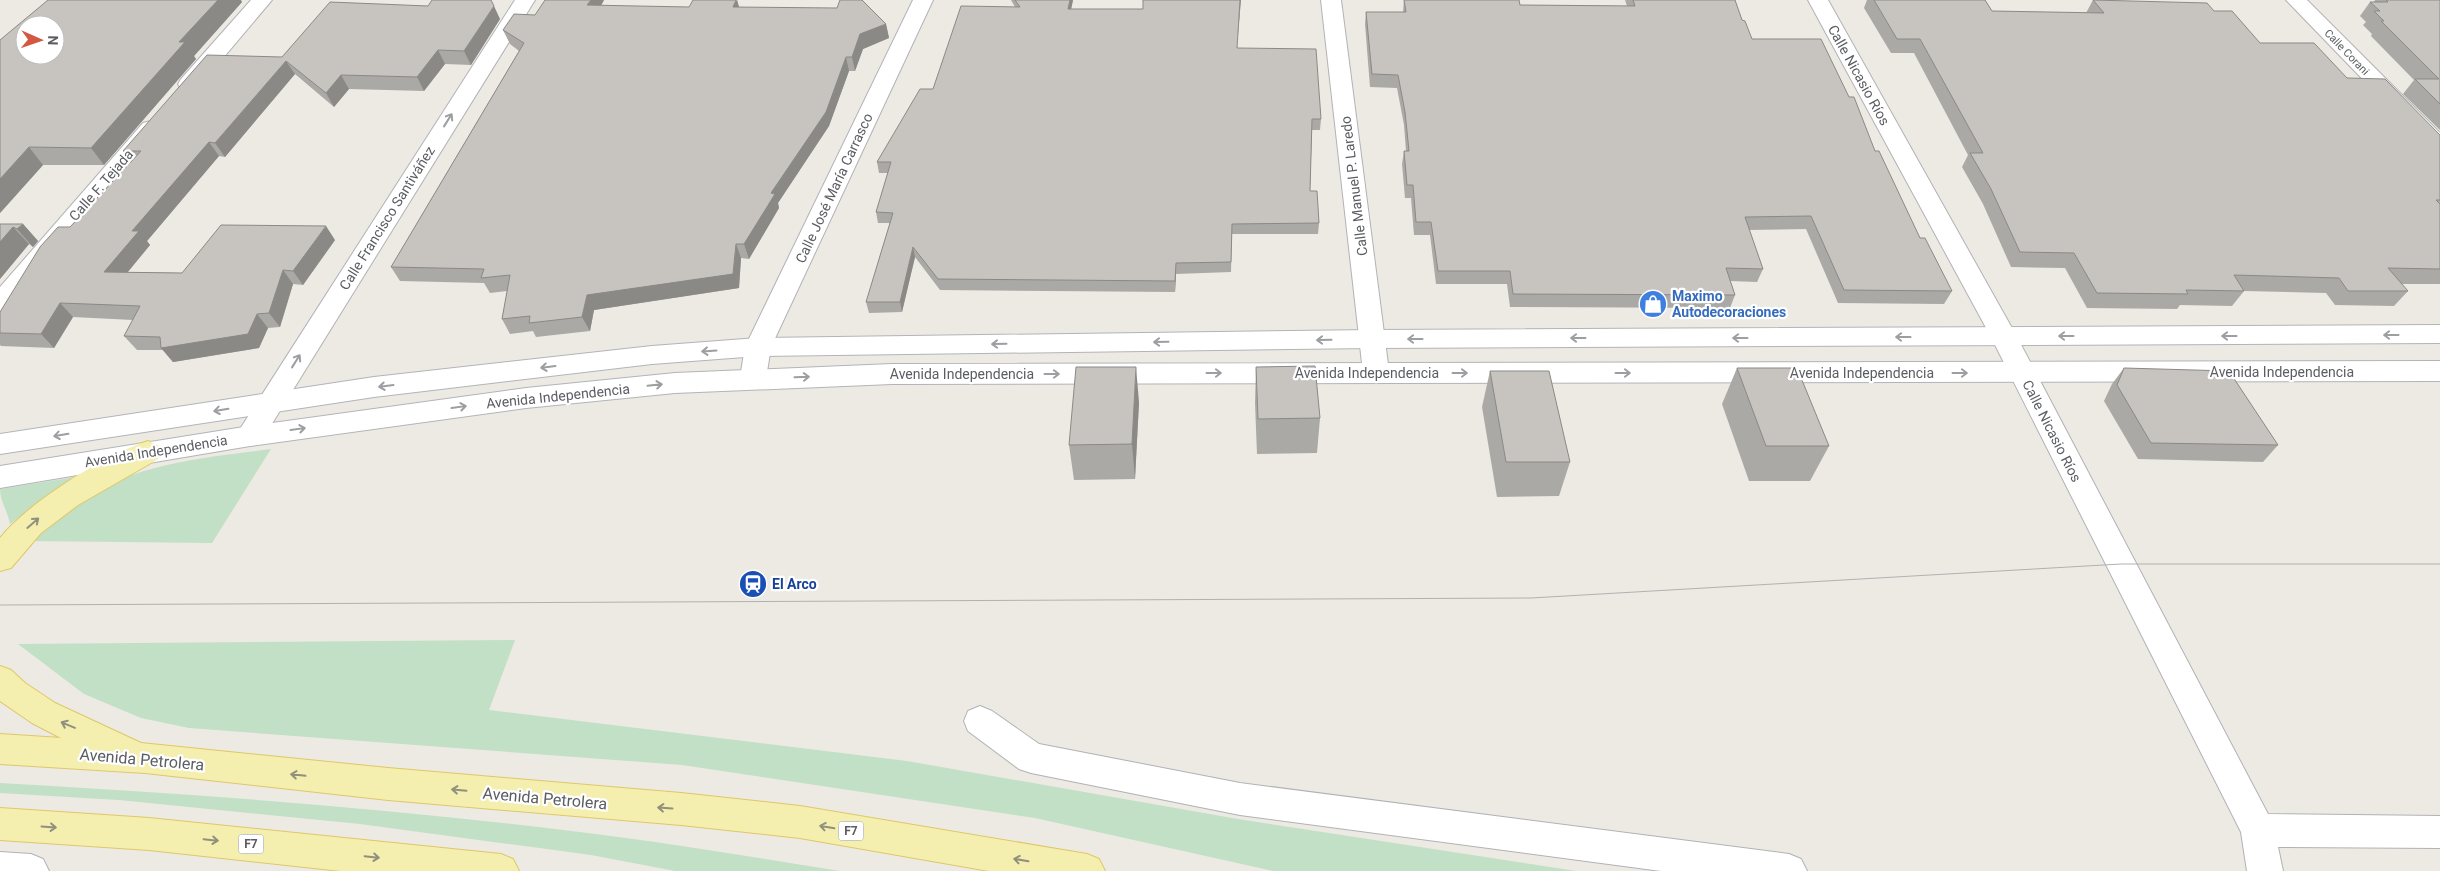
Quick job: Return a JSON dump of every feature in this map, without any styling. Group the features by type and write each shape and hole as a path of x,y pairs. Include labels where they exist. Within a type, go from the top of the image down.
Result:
{"main road":[{"path":"0,559 13,541 49,509 96,480 148,452"},
{"path":"0,680 7,688 53,719 145,758"},
{"name":"Avenida Petrolera","path":"0,749 145,758 388,784 681,809 800,822 1087,871"},
{"name":"F7","path":"0,824 149,834 501,871"}],"street":[{"name":"Calle F. Tejada","path":"0,303 262,0"},
{"name":"Calle Francisco Santiváñez","path":"250,436 525,0"},
{"name":"Calle José María Carrasco","path":"753,378 758,347 923,0"},
{"name":"Calle Manuel P. Laredo","path":"1331,0 1376,372"},
{"name":"Calle Nicasio Ríos","path":"1818,0 2004,337 2258,830 2265,871"},
{"name":"Calle Corani","path":"2296,0 2440,146"},
{"path":"0,444 374,387 652,355 758,347 1373,339 2440,334"},
{"name":"Avenida Independencia","path":"0,476 250,436 526,398 675,383 753,378 892,374 2440,371"},
{"path":"980,721 1031,758 1240,799 1789,871"},
{"path":"2258,830 2440,832"},
{"path":"0,869 31,871"}],"green space":[{"path":"271,449 212,543 30,541 82,499 111,483 178,462"},
{"path":"82,476 30,508 10,524 1,498 0,489"},
{"path":"515,640 489,710 907,761 1238,819 1576,871 1273,871 1035,818 682,765 189,728 141,718 84,694 18,644"},
{"path":"0,783 246,799 410,813 574,831 724,852 840,871 675,871 591,855 360,824 119,800 0,793"}],"building":[{"path":"48,0 218,0 179,42 185,42 91,148 29,147 0,179 0,40 15,28 15,65 65,65 65,15 30,15"},
{"path":"432,0 491,0 494,6 464,51 438,50 417,77 341,75 326,93 286,61 215,143 209,142 132,231 139,231 104,272 182,273 221,225 326,226 293,271 283,270 269,313 257,314 248,334 161,348 160,337 124,336 140,306 60,303 41,334 0,333 0,312 40,247 58,227 70,227 141,151 123,151 207,55 282,57 330,2 428,6"},
{"path":"545,0 591,0 587,5 689,7 693,0 736,0 733,7 837,8 840,0 862,0 886,24 860,34 852,57 846,57 826,112 771,193 775,194 744,244 736,244 733,274 587,295 582,317 529,323 530,316 502,319 510,275 481,278 484,269 391,267 524,43 503,30 514,14 535,15"},
{"path":"1015,0 1070,0 1068,9 1143,9 1143,0 1240,0 1237,48 1316,49 1321,119 1312,119 1310,191 1317,191 1319,223 1232,224 1231,262 1176,263 1175,281 938,279 913,247 900,302 866,302 893,213 876,212 891,162 877,162 920,89 933,89 961,6 1020,7"},
{"path":"1404,0 1519,0 1520,5 1635,6 1633,0 1735,0 1742,20 1745,21 1752,39 1821,39 1849,97 1854,97 1875,151 1879,151 1920,238 1925,238 1952,291 1844,290 1811,216 1745,217 1763,269 1726,268 1735,295 1513,294 1510,271 1438,271 1431,222 1416,222 1413,185 1407,185 1404,151 1409,151 1405,112 1398,75 1372,74 1366,12 1406,12"},
{"path":"1874,0 1985,0 1992,11 2104,13 2093,0 2207,3 2214,11 2232,11 2260,43 2314,43 2347,78 2385,79 2440,135 2440,200 2436,200 2440,204 2440,269 2388,268 2408,291 2348,291 2339,278 2234,275 2244,291 2186,290 2188,294 2097,293 2074,253 2020,252 1991,189 1970,153 1983,153 1920,39 1897,39"},
{"path":"2386,0 2440,0 2440,104 2415,79 2439,79 2381,21 2384,21 2374,11 2380,11 2370,2 2388,2"},
{"path":"0,224 23,224 17,229 13,227 0,242"},
{"path":"1315,366 1320,418 1258,419 1256,367"},
{"path":"1076,367 1136,367 1132,444 1069,445"},
{"path":"1737,368 1797,368 1829,446 1766,446"},
{"path":"2124,368 2229,371 2278,445 2151,443 2117,385"},
{"path":"1490,371 1549,371 1570,462 1506,462"}],"tram line":[{"path":"0,605 1531,598 2121,564 2440,564"}],"place":[{"name":"Maximo Autodecoraciones","path":"1653,304"},
{"name":"El Arco","path":"753,584"}]}
